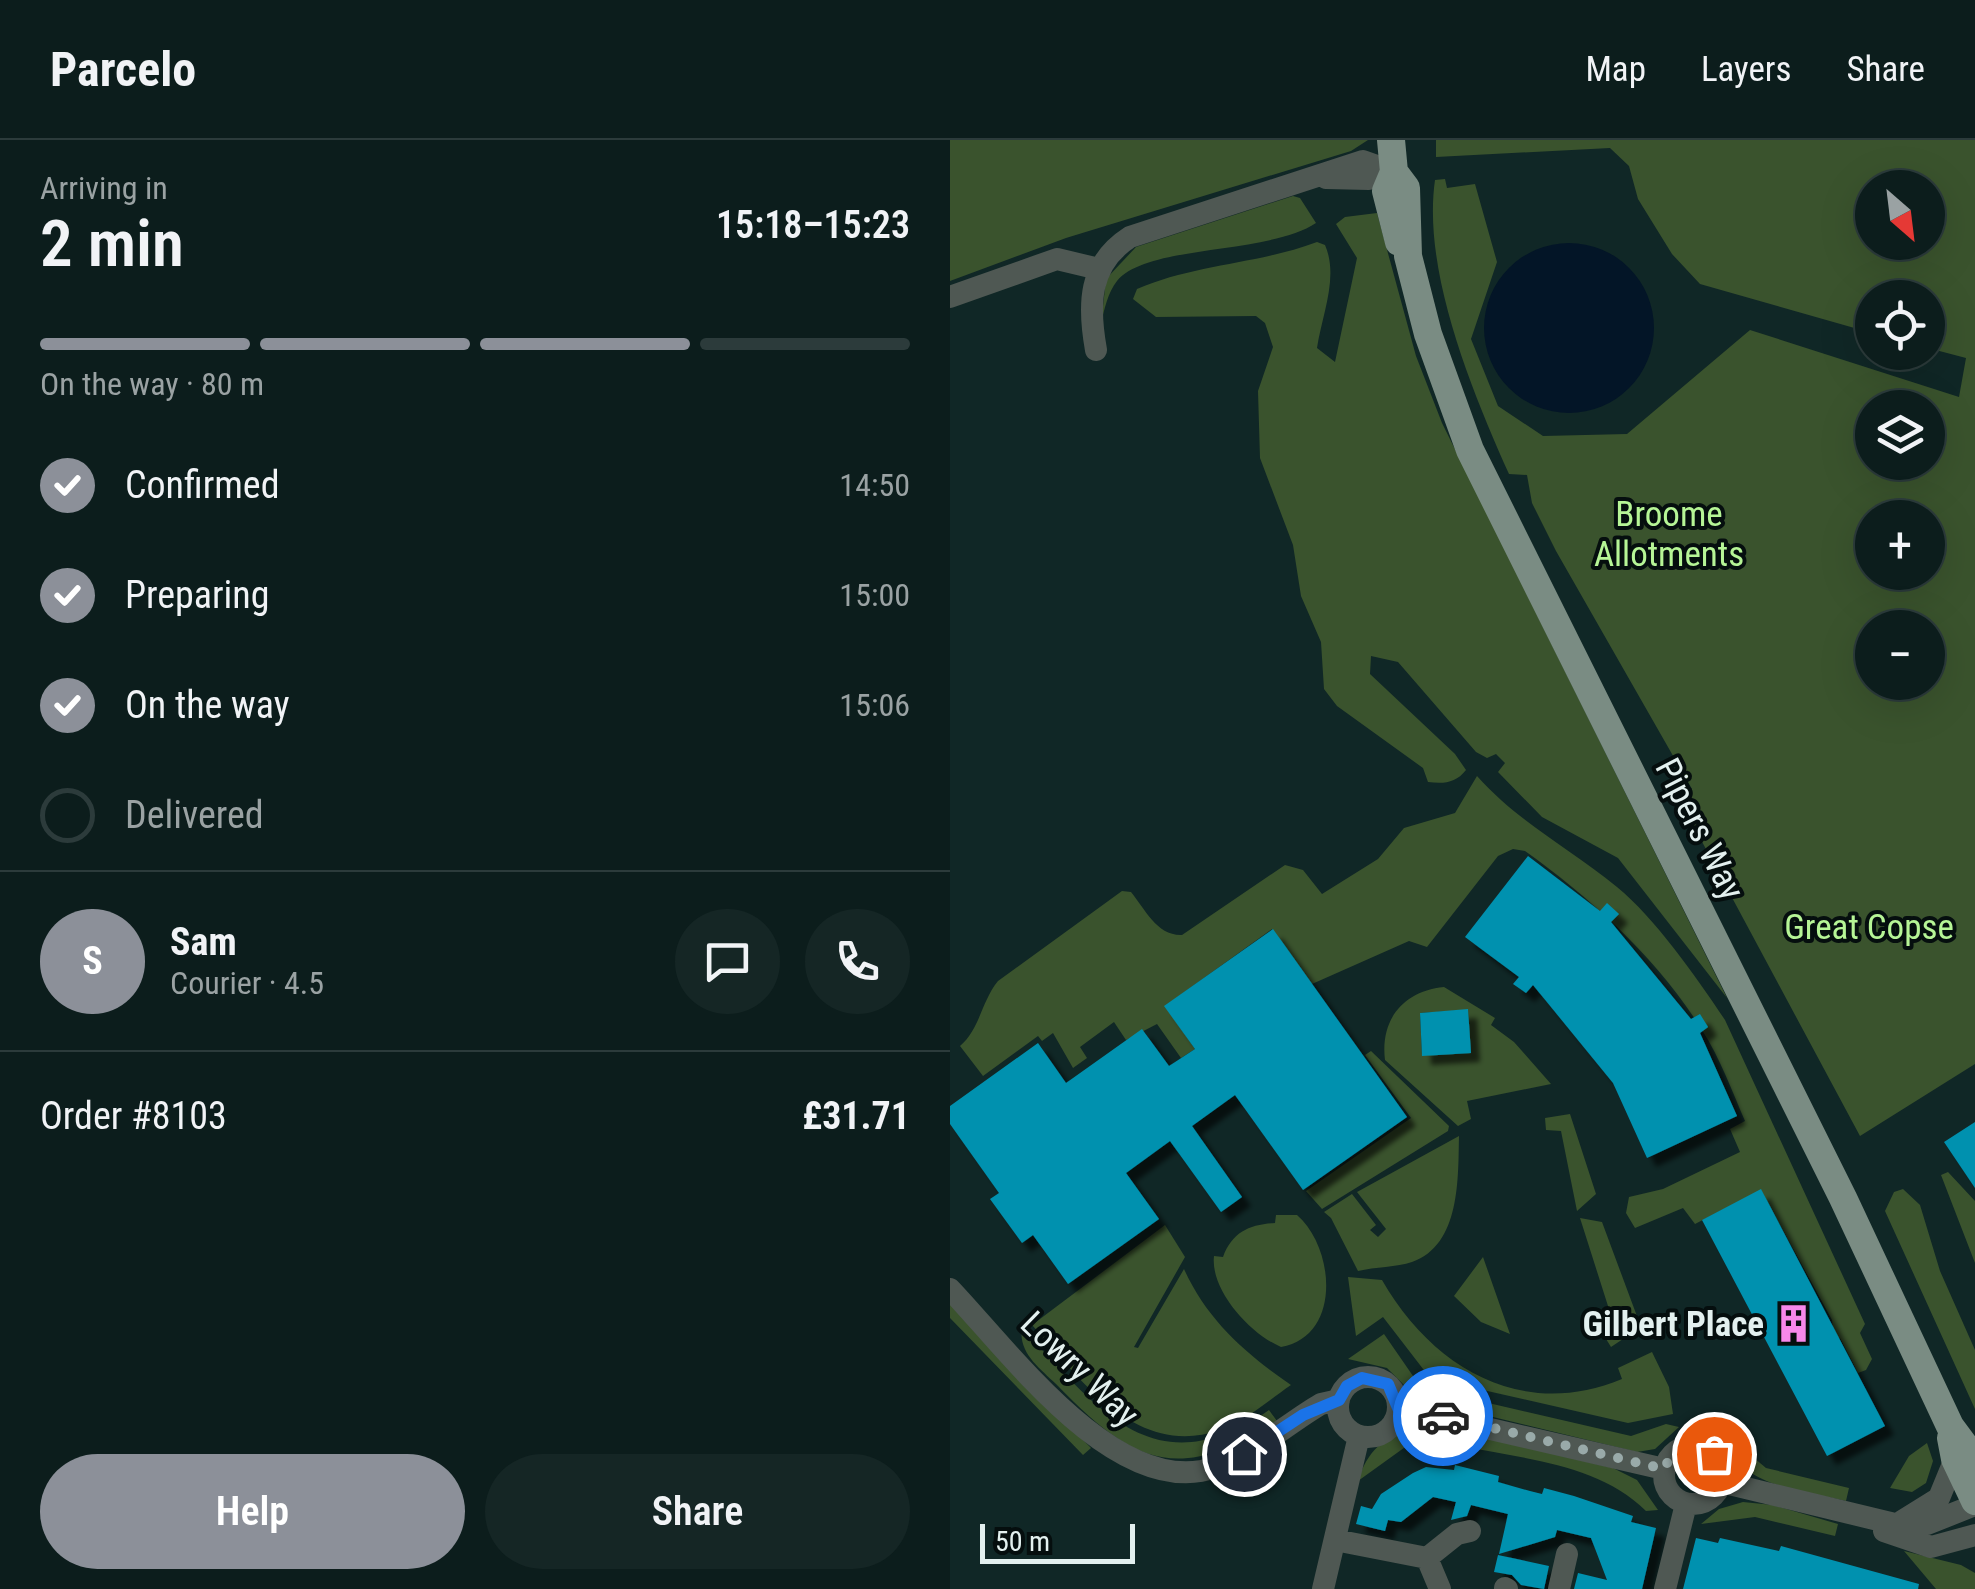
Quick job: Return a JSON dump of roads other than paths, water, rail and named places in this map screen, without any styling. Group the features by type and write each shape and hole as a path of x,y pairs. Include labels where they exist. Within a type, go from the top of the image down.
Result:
{"main road":[{"name":"Pipers Way","path":"1391,140 1394,172 1386,191 1389,206 1399,242 1408,256 1440,374 1477,466 1835,1183 1965,1460 1975,1503"}],"street":[{"path":"1096,350 1090,301 1099,270 1114,250 1142,232 1364,161 1394,172"},
{"path":"950,297 1057,259 1099,270"},
{"name":"Lowry Way","path":"950,1289 1091,1436 1139,1464 1185,1472 1218,1466 1321,1404 1339,1400 1354,1380 1372,1377 1394,1391 1398,1408 1664,1469"},
{"path":"1339,1400 1340,1418 1360,1436"},
{"path":"1360,1436 1386,1432 1398,1408"},
{"path":"1322,1589 1360,1436"},
{"path":"1696,1446 1714,1454 1722,1482 1704,1502 1686,1504 1670,1495 1664,1469 1679,1449 1696,1446"},
{"path":"1894,1524 1939,1498 1965,1460"},
{"path":"1722,1482 1894,1524 1927,1524 1975,1503"},
{"path":"1665,1589 1686,1504"},
{"path":"1854,1516 1912,1543 1949,1546 1975,1557"},
{"path":"1427,1558 1446,1542 1470,1530"},
{"path":"1949,1546 1975,1535"},
{"path":"1335,1540 1427,1558"},
{"path":"1559,1589 1567,1554"},
{"path":"1427,1558 1440,1589"}],"water":[{"path":"1569,243 1601,250 1629,268 1647,296 1654,328 1647,360 1629,388 1601,406 1569,413 1537,406 1509,388 1491,360 1484,328 1491,296 1509,268 1537,250"}],"place":[{"name":"Gilbert Place","path":"1794,1324"}],"park label":[{"name":"Broome Allotments","path":"1669,534"},
{"name":"Great Copse","path":"1869,927"}]}
